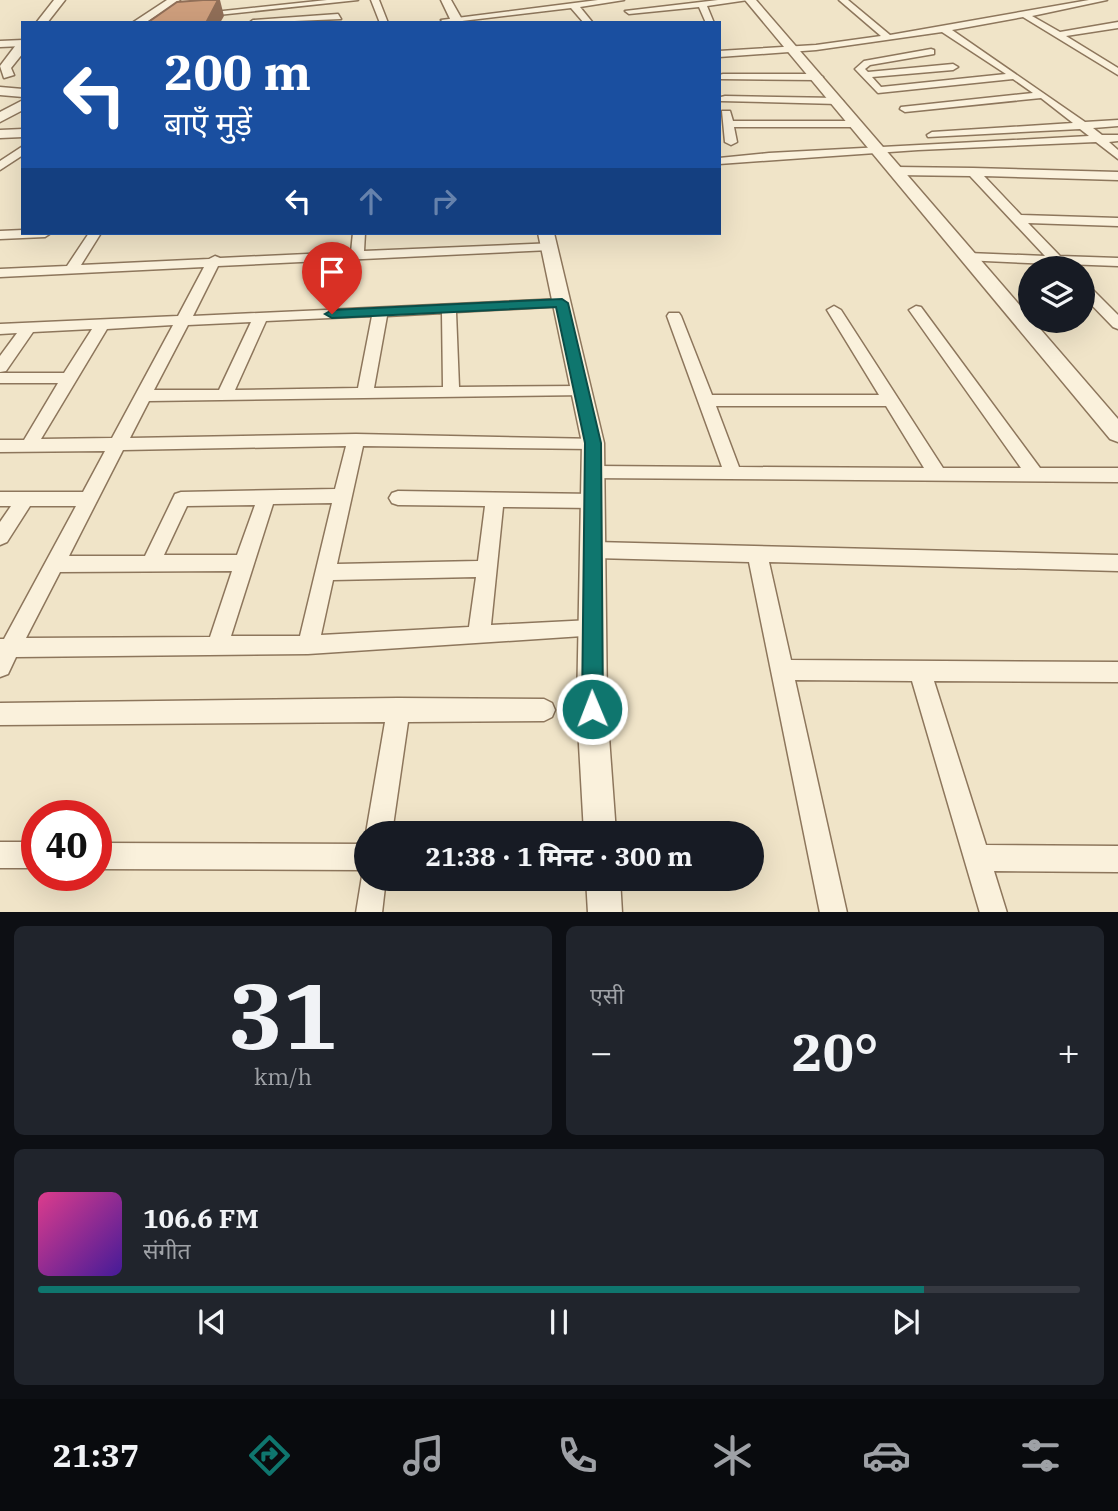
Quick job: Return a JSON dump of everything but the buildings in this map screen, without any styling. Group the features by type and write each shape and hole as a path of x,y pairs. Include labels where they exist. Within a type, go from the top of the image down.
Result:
{"street":[{"path":"43,21 60,0"},
{"path":"140,21 175,0"},
{"path":"161,18 185,0"},
{"path":"185,15 354,0"},
{"path":"375,0 383,21"},
{"path":"435,0 451,21"},
{"path":"446,0 451,21"},
{"path":"507,0 515,12"},
{"path":"451,21 619,0 640,21"},
{"path":"629,11 744,0"},
{"path":"752,0 1118,434"},
{"path":"843,0 889,39"},
{"path":"879,30 1046,0"},
{"path":"721,53 795,52 889,39 1103,0"},
{"path":"310,21 338,20 334,2"},
{"path":"702,4 709,21"},
{"path":"574,6 587,21"},
{"path":"60,21 71,8"},
{"path":"230,21 235,11"},
{"path":"1024,14 1118,72"},
{"path":"1058,35 1118,24"},
{"path":"944,29 1043,94 1083,124 1118,156"},
{"path":"907,36 972,80"},
{"path":"0,44 21,44"},
{"path":"4,79 5,68 21,47"},
{"path":"931,52 862,65 864,75 878,90 1014,76"},
{"path":"721,61 731,142"},
{"path":"4,79 21,66"},
{"path":"864,75 953,67"},
{"path":"723,77 818,77"},
{"path":"0,91 21,93"},
{"path":"0,107 21,94"},
{"path":"905,108 1043,94"},
{"path":"725,99 838,101"},
{"path":"0,118 21,105"},
{"path":"0,123 21,122"},
{"path":"932,135 1118,123"},
{"path":"727,124 855,124"},
{"path":"0,134 21,133"},
{"path":"721,161 876,147 945,147 1118,138"},
{"path":"0,167 21,151"},
{"path":"0,167 21,166"},
{"path":"896,171 1118,176"},
{"path":"972,172 1053,256"},
{"path":"1018,219 1118,222"},
{"path":"0,235 21,234"},
{"path":"72,268 94,235"},
{"path":"357,257 359,235"},
{"path":"0,273 215,260 357,257 548,239 593,443 595,550 591,629 599,821"},
{"path":"968,257 1018,261"},
{"path":"3,655 121,444 186,322 215,260"},
{"path":"1095,263 1118,262"},
{"path":"1095,297 1111,310 1118,324"},
{"path":"0,329 562,303"},
{"path":"449,308 451,392"},
{"path":"835,310 936,472"},
{"path":"916,310 1035,474"},
{"path":"365,392 380,312"},
{"path":"674,316 732,471"},
{"path":"225,394 260,318"},
{"path":"29,446 102,325"},
{"path":"0,367 28,328"},
{"path":"0,378 69,378"},
{"path":"146,396 581,391"},
{"path":"707,401 891,400"},
{"path":"0,446 356,440 593,443"},
{"path":"307,645 356,440"},
{"path":"595,473 732,471 1118,475"},
{"path":"150,563 181,499 342,496"},
{"path":"218,646 266,498"},
{"path":"398,498 595,501"},
{"path":"479,635 495,498"},
{"path":"0,499 91,499"},
{"path":"0,537 25,499"},
{"path":"595,550 1118,563"},
{"path":"757,554 834,912"},
{"path":"56,564 244,563"},
{"path":"324,572 488,569"},
{"path":"3,655 307,645 591,629"},
{"path":"782,670 1118,672"},
{"path":"920,670 994,912"},
{"path":"381,821 398,709"},
{"path":"0,714 544,710"},
{"path":"0,855 21,856"},
{"path":"112,856 354,857"},
{"path":"977,858 1118,859"},
{"path":"369,912 371,891"},
{"path":"604,891 605,912"}],"route":[{"path":"332,314 562,303 593,443 595,550 591,629 592,709"}]}
